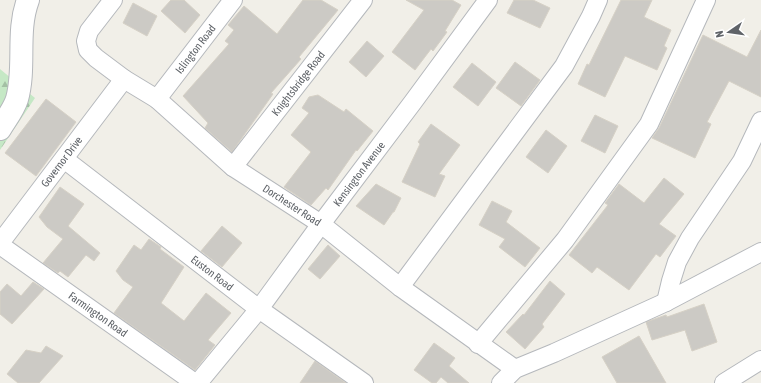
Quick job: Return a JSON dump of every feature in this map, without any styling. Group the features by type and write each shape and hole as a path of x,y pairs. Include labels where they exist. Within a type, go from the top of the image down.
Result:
{"street":[{"path":"0,129 17,100 21,79 21,45 28,0"},
{"name":"Dorchester Road","path":"113,0 89,31 86,41 88,50 96,58 124,80 157,98 233,167 321,224 400,287 515,369"},
{"name":"Islington Road","path":"157,98 233,0"},
{"name":"Knightsbridge Road","path":"233,167 363,0"},
{"name":"Kensington Avenue","path":"197,383 259,309 488,0"},
{"path":"400,287 564,66 598,0"},
{"path":"478,344 565,240 649,124 706,0"},
{"name":"Governor Drive","path":"0,244 124,80"},
{"path":"666,302 677,262 690,238 742,162 761,121"},
{"name":"Euston Road","path":"64,158 259,309 364,383"},
{"name":"Farmington Road","path":"0,244 197,383"},
{"path":"501,383 515,369 561,350 666,302 761,252"},
{"path":"724,383 761,360"}],"green space":[{"path":"0,69 35,98 0,150"}],"building":[{"path":"171,0 184,0 200,15 185,33 161,11"},
{"path":"303,0 321,0 338,10 299,57 301,59 271,93 273,94 232,152 205,128 208,123 183,96 229,44 225,41 234,30 228,25 244,6 277,34"},
{"path":"406,0 452,0 461,5 445,31 447,32 433,51 431,49 415,70 392,52 424,10"},
{"path":"514,0 533,0 550,8 540,28 507,13"},
{"path":"621,0 652,0 644,17 671,30 664,46 667,48 657,70 625,56 605,97 578,84"},
{"path":"133,3 157,16 147,36 123,23"},
{"path":"761,30 761,97 729,81 707,122 711,124 695,158 652,138 659,128 703,35 747,57"},
{"path":"367,41 384,56 366,77 349,62"},
{"path":"515,62 540,80 521,106 496,88"},
{"path":"472,63 496,82 478,106 453,87"},
{"path":"318,95 344,112 346,109 373,131 357,151 356,150 328,190 326,188 311,205 284,187 311,152 291,135 309,113 302,108 309,97"},
{"path":"46,99 76,122 36,176 5,153"},
{"path":"595,115 618,126 605,153 581,141"},
{"path":"431,124 460,145 439,174 445,176 435,197 402,182 420,144 418,142"},
{"path":"546,130 567,146 548,173 526,157"},
{"path":"664,178 684,194 659,224 676,236 660,257 656,254 629,290 597,267 592,273 569,255 608,205 605,203 619,184 644,203"},
{"path":"376,184 401,198 394,212 384,225 356,206"},
{"path":"60,187 84,204 68,226 100,253 94,261 86,255 68,277 60,271 58,273 43,263 63,239 47,227 39,217"},
{"path":"492,201 512,211 506,222 540,248 525,267 499,247 505,239 479,225"},
{"path":"222,226 242,243 222,267 201,251"},
{"path":"149,239 161,247 160,249 184,267 161,303 184,321 206,293 231,313 208,340 215,345 195,370 114,313 133,287 123,280 116,271 134,245 141,250"},
{"path":"328,245 340,256 320,279 308,269"},
{"path":"550,281 565,294 542,324 544,327 525,349 506,332 523,314 524,315"},
{"path":"33,282 44,289 12,324 0,314 0,292 7,284 21,296"},
{"path":"704,304 717,342 692,351 685,330 652,340 646,322 666,315 667,317"},
{"path":"639,336 666,383 617,383 602,357"},
{"path":"434,343 455,358 449,366 469,383 448,383 441,377 436,383 432,383 414,370"},
{"path":"46,346 63,356 39,383 18,383 7,374 26,350 41,353"},
{"path":"315,361 346,383 300,383"}]}
